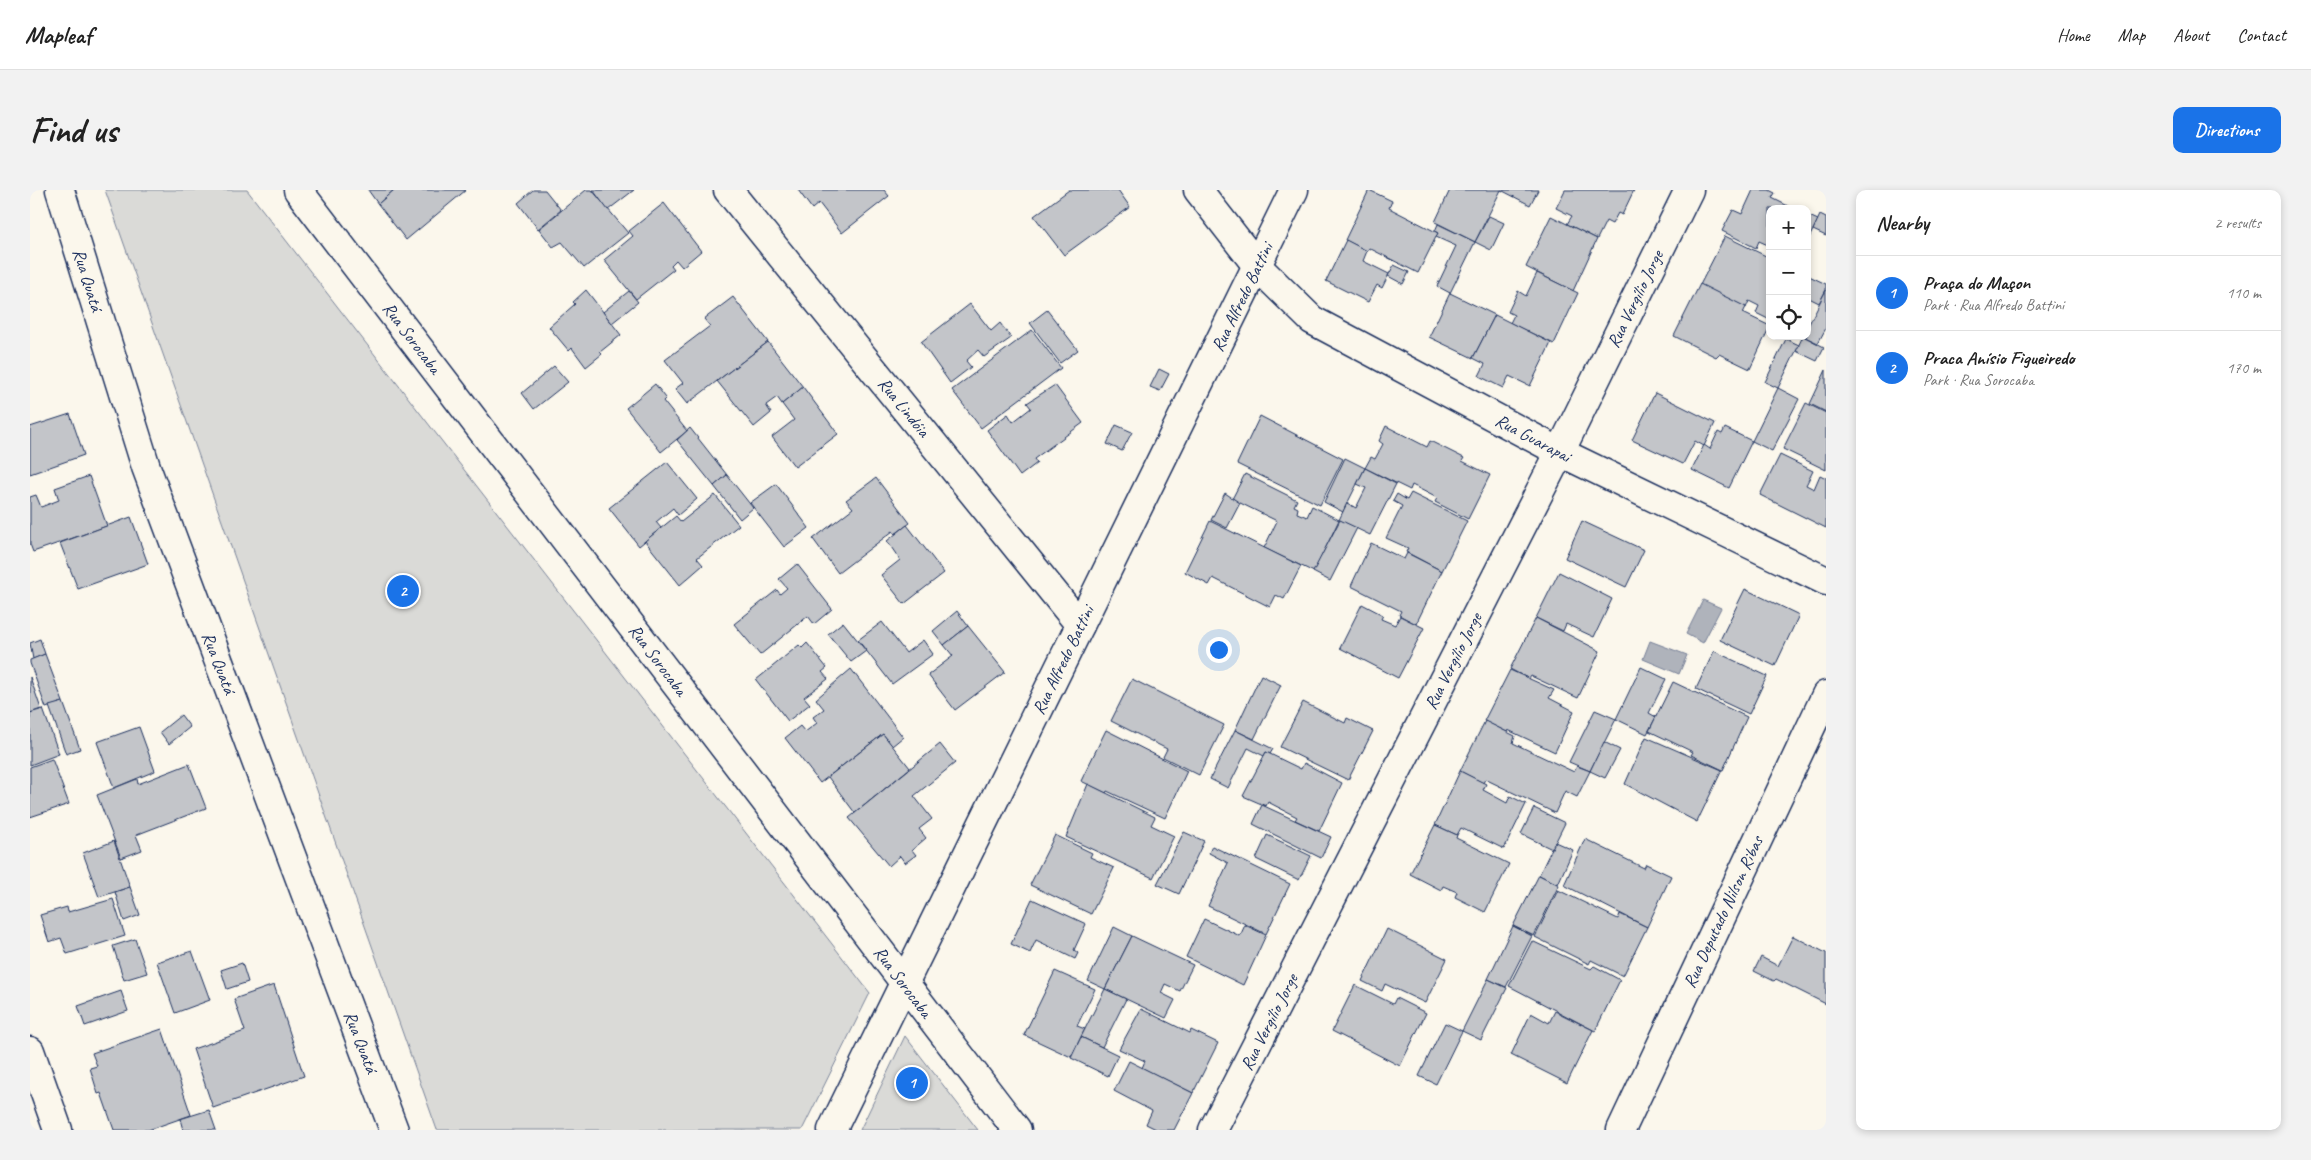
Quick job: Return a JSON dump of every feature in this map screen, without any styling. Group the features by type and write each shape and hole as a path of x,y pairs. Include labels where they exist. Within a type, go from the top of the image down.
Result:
{"street":[{"name":"Rua Quatá","path":"60,190 146,468 394,1130"},
{"name":"Rua Sorocaba","path":"298,190 1017,1130"},
{"name":"Rua Lindóia","path":"728,190 1080,625"},
{"name":"Rua Guarapai","path":"1198,190 1258,267 1312,320 1560,452 1826,581"},
{"name":"Rua Alfredo Battini","path":"832,1130 1258,267 1294,190"},
{"name":"Rua Vergílio Jorge","path":"1213,1130 1560,452 1689,190"},
{"name":"Rua Deputado Nilson Ribas","path":"1621,1130 1826,695"},
{"path":"30,1052 58,1130"}],"shaded area":[{"path":"105,190 247,190 870,993 802,1130 437,1130"},
{"path":"1703,600 1721,608 1703,643 1686,634"},
{"path":"1650,641 1687,655 1679,674 1643,659"},
{"path":"905,1036 978,1130 860,1130"}],"building":[{"path":"368,190 394,190 378,204"},
{"path":"394,190 466,190 406,240 378,204"},
{"path":"533,190 545,190 561,210 538,229 518,203"},
{"path":"586,190 592,190 628,233 584,268 562,242 553,247 539,229"},
{"path":"593,190 634,190 608,210"},
{"path":"798,190 884,190 889,196 842,233 819,203 812,209"},
{"path":"1069,190 1118,190 1130,207 1064,255 1034,216"},
{"path":"1369,190 1392,201 1389,208 1438,233 1418,273 1369,248 1367,251 1345,240"},
{"path":"1450,190 1501,190 1475,242 1435,222"},
{"path":"1501,190 1538,190 1530,205"},
{"path":"1565,190 1634,190 1622,215 1618,213 1612,224 1606,221 1597,239 1567,224 1572,216 1556,208"},
{"path":"1753,190 1769,190 1775,193 1772,198 1786,205 1766,205 1766,244 1759,241 1756,248 1722,231 1733,210 1742,214"},
{"path":"664,203 701,251 682,267 676,260 671,265 674,269 636,299 604,260 633,236 629,231"},
{"path":"1820,215 1826,218 1826,236 1813,230"},
{"path":"1489,216 1504,223 1491,250 1475,242"},
{"path":"1551,216 1597,239 1573,291 1526,267"},
{"path":"1811,217 1818,220 1811,234"},
{"path":"1438,224 1475,242 1450,293 1437,286 1456,246 1436,237 1438,233 1435,231"},
{"path":"1725,236 1766,256 1766,318 1756,313 1759,306 1749,301 1746,308 1700,285"},
{"path":"1346,240 1367,251 1363,261 1389,274 1382,288 1377,285 1368,302 1326,281"},
{"path":"1394,265 1409,272 1403,284 1388,276"},
{"path":"1537,273 1578,293 1554,344 1510,323 1514,315 1508,312 1518,291 1526,296"},
{"path":"1811,277 1826,284 1826,290 1819,303 1811,299"},
{"path":"1700,284 1746,307 1743,313 1766,324 1766,335 1750,369 1719,354 1716,357 1674,336"},
{"path":"586,290 621,335 600,352 602,354 586,367 572,348 569,351 549,327 575,304 573,302"},
{"path":"1826,290 1826,328 1818,343 1811,340 1811,320"},
{"path":"629,291 638,302 612,323 603,312"},
{"path":"1450,293 1495,315 1473,358 1429,337"},
{"path":"733,297 768,342 687,404 675,389 683,383 665,360 710,326 704,319"},
{"path":"970,304 991,331 1000,323 1011,338 984,357 978,350 966,361 971,367 950,383 921,342"},
{"path":"1047,310 1078,350 1060,363 1030,323"},
{"path":"1495,315 1551,343 1530,386 1509,376 1503,388 1479,376 1485,364 1473,358"},
{"path":"1032,330 1061,368 981,428 952,390"},
{"path":"1786,340 1799,345 1778,388 1765,382"},
{"path":"1801,340 1811,340 1824,347 1817,361 1796,351"},
{"path":"768,342 803,387 782,404 777,397 766,405 771,413 754,427 717,381"},
{"path":"554,366 568,382 534,409 522,393"},
{"path":"1159,369 1169,374 1160,391 1150,387"},
{"path":"1826,370 1826,412 1810,404"},
{"path":"655,384 666,398 663,401 687,431 661,452 626,408"},
{"path":"1055,385 1083,423 1034,459 1037,463 1020,476 987,430 1008,414 1013,422 1031,408 1027,403"},
{"path":"803,387 838,434 795,467 772,437 794,420 782,404"},
{"path":"1778,388 1799,399 1772,451 1752,441"},
{"path":"1655,393 1715,423 1704,446 1695,441 1683,464 1632,440"},
{"path":"1806,403 1826,413 1826,470 1783,449"},
{"path":"70,414 84,455 30,474 30,427"},
{"path":"1260,416 1343,459 1320,505 1237,464"},
{"path":"1116,425 1132,432 1122,451 1107,444"},
{"path":"1386,426 1427,447 1430,441 1464,458 1462,461 1490,475 1468,519 1435,502 1437,498 1412,485 1410,490 1365,468 1371,457 1375,459 1383,444 1379,441"},
{"path":"690,428 727,475 714,486 677,440"},
{"path":"1725,428 1752,441 1729,488 1692,470 1704,445 1710,449 1718,432 1722,434"},
{"path":"1780,455 1813,471 1806,485 1814,489 1820,475 1826,478 1826,528 1760,495"},
{"path":"1345,458 1365,468 1343,512 1324,502"},
{"path":"667,462 697,499 678,515 673,508 656,522 661,528 639,546 609,508"},
{"path":"1365,468 1396,484 1370,535 1339,520 1347,503 1356,508 1366,488 1357,484"},
{"path":"1245,474 1297,500 1294,506 1298,508 1297,513 1307,517 1312,506 1339,520 1314,572 1264,548 1277,521 1232,499"},
{"path":"727,475 753,508 740,519 714,486"},
{"path":"89,476 107,526 33,552 30,544 30,497 36,495 41,507 59,500 55,488"},
{"path":"876,478 910,523 895,534 893,531 838,573 813,539 853,508 846,500"},
{"path":"776,484 809,528 784,547 750,503"},
{"path":"1225,493 1240,503 1227,528 1211,520"},
{"path":"1411,493 1467,521 1442,571 1406,552 1408,548 1386,538 1402,506 1393,501 1397,494 1407,500"},
{"path":"715,495 739,525 697,558 703,565 680,585 645,541 676,516 681,522"},
{"path":"131,517 148,564 78,589 60,543"},
{"path":"1340,520 1357,528 1330,581 1313,572"},
{"path":"1210,521 1301,566 1284,599 1276,595 1270,607 1213,578 1209,585 1185,572"},
{"path":"1582,521 1644,550 1626,587 1565,558"},
{"path":"907,525 944,573 904,604 881,575 900,560 887,541"},
{"path":"1371,543 1404,559 1407,553 1442,571 1416,624 1399,615 1401,611 1351,586"},
{"path":"797,564 832,609 814,624 808,616 760,655 734,624 777,590 780,594 787,588 779,579"},
{"path":"1559,572 1612,599 1594,637 1566,624 1563,631 1536,618"},
{"path":"1745,589 1799,615 1775,666 1720,640"},
{"path":"1362,604 1383,615 1381,619 1395,625 1400,616 1424,628 1398,678 1340,648"},
{"path":"957,611 968,626 944,645 933,631"},
{"path":"1536,618 1600,651 1578,698 1531,676 1529,679 1510,669"},
{"path":"843,622 866,651 851,662 828,634"},
{"path":"882,622 906,653 923,640 933,654 892,684 858,640"},
{"path":"968,626 1005,672 955,710 928,675 953,656 944,645"},
{"path":"40,639 45,654 33,659 30,643"},
{"path":"807,643 827,668 822,672 828,679 804,697 810,704 788,721 756,680 799,645 802,648"},
{"path":"1714,651 1767,676 1749,714 1696,689"},
{"path":"45,654 63,702 46,708 30,663 30,660"},
{"path":"1641,667 1666,679 1649,713 1656,717 1647,734 1616,719"},
{"path":"851,669 903,737 892,746 883,734 820,783 785,738 800,726 805,732 817,723 813,717 824,709 816,699"},
{"path":"1510,670 1554,690 1549,698 1574,711 1555,752 1484,721"},
{"path":"1261,675 1281,685 1254,739 1235,730"},
{"path":"30,677 41,709 30,713"},
{"path":"1132,679 1224,725 1199,775 1163,757 1167,749 1111,721"},
{"path":"1673,682 1747,717 1723,770 1691,755 1693,752 1649,731"},
{"path":"63,702 80,749 66,754 49,706"},
{"path":"1303,702 1345,723 1347,718 1373,731 1348,780 1280,747"},
{"path":"43,709 59,754 30,765 30,713"},
{"path":"1595,710 1616,719 1590,771 1569,762"},
{"path":"181,715 190,727 169,744 160,732"},
{"path":"1485,721 1515,736 1513,743 1574,772 1577,766 1590,771 1577,797 1565,791 1555,813 1485,779 1483,783 1460,771"},
{"path":"139,727 155,771 114,788 97,742"},
{"path":"1106,730 1187,771 1165,818 1081,781"},
{"path":"1235,730 1273,749 1270,754 1266,752 1264,756 1248,748 1228,788 1210,779"},
{"path":"883,734 910,768 855,813 828,777"},
{"path":"1646,737 1722,770 1697,822 1625,784"},
{"path":"1604,742 1620,750 1605,778 1590,771"},
{"path":"940,744 955,763 914,796 932,819 919,829 926,838 912,850 916,855 905,863 900,856 889,866 849,818"},
{"path":"1266,752 1301,769 1304,763 1342,783 1319,831 1295,820 1297,817 1268,802 1266,806 1243,796"},
{"path":"52,759 69,804 30,817 30,767"},
{"path":"189,764 206,808 136,835 142,850 121,858 97,795 137,779 138,784"},
{"path":"1460,771 1486,784 1483,790 1507,803 1510,796 1526,804 1504,849 1461,828 1457,835 1435,825"},
{"path":"1088,784 1155,817 1151,825 1174,836 1153,878 1066,837"},
{"path":"1262,805 1331,837 1321,858 1253,824"},
{"path":"1534,808 1565,823 1552,849 1521,834"},
{"path":"1435,825 1457,835 1456,838 1509,864 1485,912 1455,897 1457,892 1443,886 1441,890 1410,874"},
{"path":"1184,832 1204,841 1179,894 1157,884"},
{"path":"1055,835 1092,853 1090,857 1114,868 1091,914 1030,885"},
{"path":"1267,835 1311,856 1299,880 1256,859"},
{"path":"1585,839 1644,868 1646,864 1671,876 1647,927 1564,885"},
{"path":"114,841 130,887 99,897 83,853"},
{"path":"1555,842 1573,850 1558,884 1539,875"},
{"path":"1212,846 1290,884 1266,934 1208,906 1228,863 1209,853"},
{"path":"1539,875 1559,885 1534,936 1513,926"},
{"path":"130,887 140,915 124,921 115,892"},
{"path":"1558,890 1618,919 1620,914 1647,927 1623,976 1591,960 1589,964 1535,937"},
{"path":"113,899 125,936 67,954 61,938 49,942 40,915 67,907 68,912"},
{"path":"1032,899 1086,924 1074,950 1078,953 1075,959 1036,940 1030,953 1011,944"},
{"path":"1204,919 1240,936 1245,925 1266,935 1243,985 1186,957"},
{"path":"1513,926 1532,936 1506,987 1488,979"},
{"path":"1114,927 1132,936 1105,989 1088,981"},
{"path":"1387,929 1447,959 1425,1003 1385,984 1382,991 1362,981"},
{"path":"1132,936 1193,965 1180,991 1165,984 1161,993 1175,1000 1166,1018 1105,989"},
{"path":"1793,936 1826,953 1826,1004 1776,979 1774,981 1754,971 1761,957 1778,966"},
{"path":"135,939 147,973 124,980 113,946"},
{"path":"1532,941 1591,969 1594,966 1620,980 1595,1031 1509,986"},
{"path":"192,951 210,1000 175,1013 157,962"},
{"path":"242,963 248,982 227,989 221,970"},
{"path":"1055,971 1095,989 1077,1026 1085,1029 1071,1057 1024,1035"},
{"path":"1488,979 1507,988 1481,1040 1462,1031"},
{"path":"274,985 304,1076 213,1108 193,1049 245,1031 234,999"},
{"path":"1355,985 1393,1004 1396,998 1426,1013 1400,1066 1332,1031"},
{"path":"1105,989 1126,999 1102,1047 1081,1037"},
{"path":"121,991 128,1011 85,1026 78,1006"},
{"path":"1141,1009 1190,1033 1191,1030 1218,1043 1193,1093 1142,1068 1145,1061 1119,1049"},
{"path":"1555,1011 1593,1030 1567,1083 1511,1055 1531,1013 1549,1023"},
{"path":"1445,1023 1462,1031 1436,1084 1419,1076"},
{"path":"162,1029 191,1115 148,1130 114,1130 101,1093 98,1094 90,1068 97,1066 92,1053"},
{"path":"1081,1037 1118,1055 1108,1076 1071,1058"},
{"path":"1129,1061 1193,1093 1174,1130 1158,1130 1146,1124 1152,1111 1114,1091"},
{"path":"209,1110 216,1130 183,1130 180,1119"}],"place":[{"name":"Praca Anísio Figueiredo","path":"403,591"},
{"name":"Praça do Maçon","path":"912,1083"}]}
